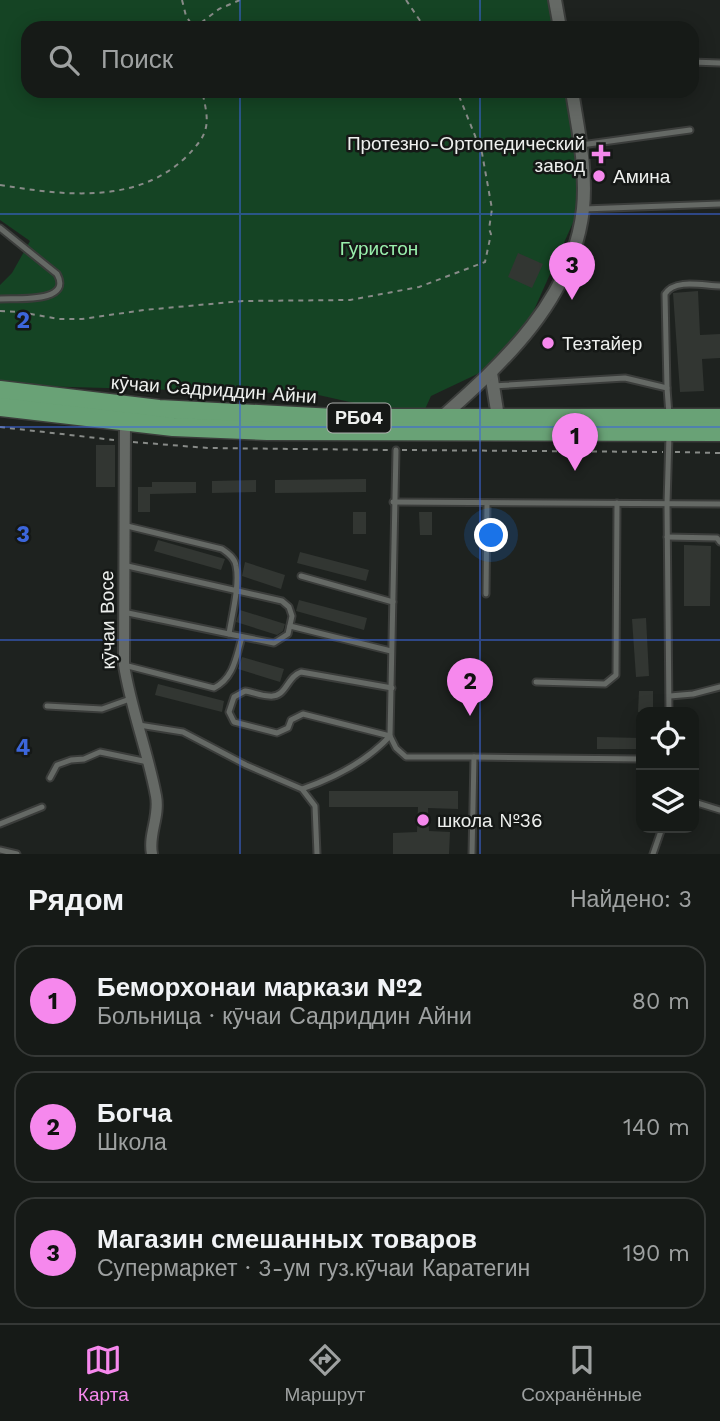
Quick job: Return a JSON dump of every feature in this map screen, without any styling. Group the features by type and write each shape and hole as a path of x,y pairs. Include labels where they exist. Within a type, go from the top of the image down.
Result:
{"highway":[{"name":"кӯчаи Садриддин Айни","path":"0,390 159,409 335,418 498,418 669,425 720,432"},
{"name":"кӯчаи Садриддин Айни","path":"0,407 125,422 267,431 669,425 720,418"}],"street":[{"path":"555,0 560,21"},
{"path":"441,418 492,380 556,291 574,251 583,209 584,184 573,98"},
{"path":"492,380 498,418"},
{"name":"кӯчаи Восе","path":"125,422 124,665 158,810 151,835 152,854"}],"lane":[{"path":"699,62 720,63"},
{"path":"580,145 690,130"},
{"path":"583,209 720,204"},
{"path":"0,228 61,280 60,288 44,297 0,299"},
{"path":"669,707 667,537 669,425 665,293 676,285 720,286"},
{"path":"492,380 625,378 667,388"},
{"path":"396,450 390,736 396,748 405,757 636,759"},
{"path":"393,502 720,504"},
{"path":"486,594 487,503"},
{"path":"536,682 605,684 616,674 617,503"},
{"path":"123,525 222,549 231,556 236,566 229,634"},
{"path":"667,537 717,538 720,542"},
{"path":"123,565 282,601 289,607 292,616 288,634 274,643 123,612"},
{"path":"301,576 393,602"},
{"path":"290,626 391,651"},
{"path":"124,665 214,688 230,675 242,637"},
{"path":"390,736 303,714 291,720 288,728 276,733 234,722 229,712 234,697 239,693 245,691 279,695 285,690 290,679 300,673 393,688"},
{"path":"670,696 693,694 720,687"},
{"path":"47,706 102,709 130,699"},
{"path":"138,725 183,732 246,765 302,789 314,806 317,854"},
{"path":"302,789 352,766 377,750 390,736"},
{"path":"50,778 57,765 84,759 100,751 148,762"},
{"path":"472,854 474,757"},
{"path":"699,804 720,810"},
{"path":"0,824 41,807"},
{"path":"653,854 660,833"},
{"path":"0,850 17,854"}],"path":[{"path":"182,0 189,21"},
{"path":"200,21 240,0"},
{"path":"406,0 420,21"},
{"path":"0,186 85,194 125,190 156,177 173,169 200,143 208,124 203,98"},
{"path":"0,311 59,319 82,319 243,301 350,299 418,287 474,268 485,262 491,233 489,229 492,209 482,153 460,98"},
{"path":"0,427 208,447 720,453"}],"green space":[{"name":"Гуристон","path":"0,0 553,0 557,21 21,21 21,98 571,98 588,189 513,357 431,396 421,418 314,394 0,385 0,285 12,273 30,241 0,220"}],"building":[{"path":"518,253 543,264 532,288 508,277"},
{"path":"698,291 700,335 720,334 720,358 702,359 704,391 680,392 673,293"},
{"path":"96,445 115,445 115,487 96,487"},
{"path":"366,479 366,492 275,493 275,480"},
{"path":"256,480 256,492 212,493 212,481"},
{"path":"152,482 196,482 196,493 150,494 150,512 138,512 138,487 152,487"},
{"path":"353,512 366,512 366,534 353,534"},
{"path":"419,512 432,512 432,535 420,535"},
{"path":"158,540 225,559 221,570 154,551"},
{"path":"684,545 711,546 710,606 684,606"},
{"path":"300,552 369,570 366,581 297,563"},
{"path":"245,562 285,575 281,589 242,576"},
{"path":"299,600 367,618 364,630 296,611"},
{"path":"240,610 285,624 283,631 277,635 236,622"},
{"path":"646,618 649,676 636,677 632,619"},
{"path":"242,657 284,669 280,682 238,669"},
{"path":"158,684 224,701 222,712 155,695"},
{"path":"639,691 653,691 653,707 638,707"},
{"path":"597,737 636,738 636,749 597,749"},
{"name":"школа №36","path":"329,791 458,791 458,809 428,808 429,831 450,832 449,854 393,854 393,833 417,832 418,807 329,807"}],"place":[{"name":"Протезно-Ортопедический завод","path":"601,154"},
{"name":"Амина","path":"599,176"},
{"name":"Магазин смешанных товаров","path":"572,300"},
{"name":"Тезтайер","path":"548,343"},
{"name":"Беморхонаи маркази №2","path":"575,471"},
{"name":"Богча","path":"470,716"},
{"name":"школа №36","path":"423,820"}]}
